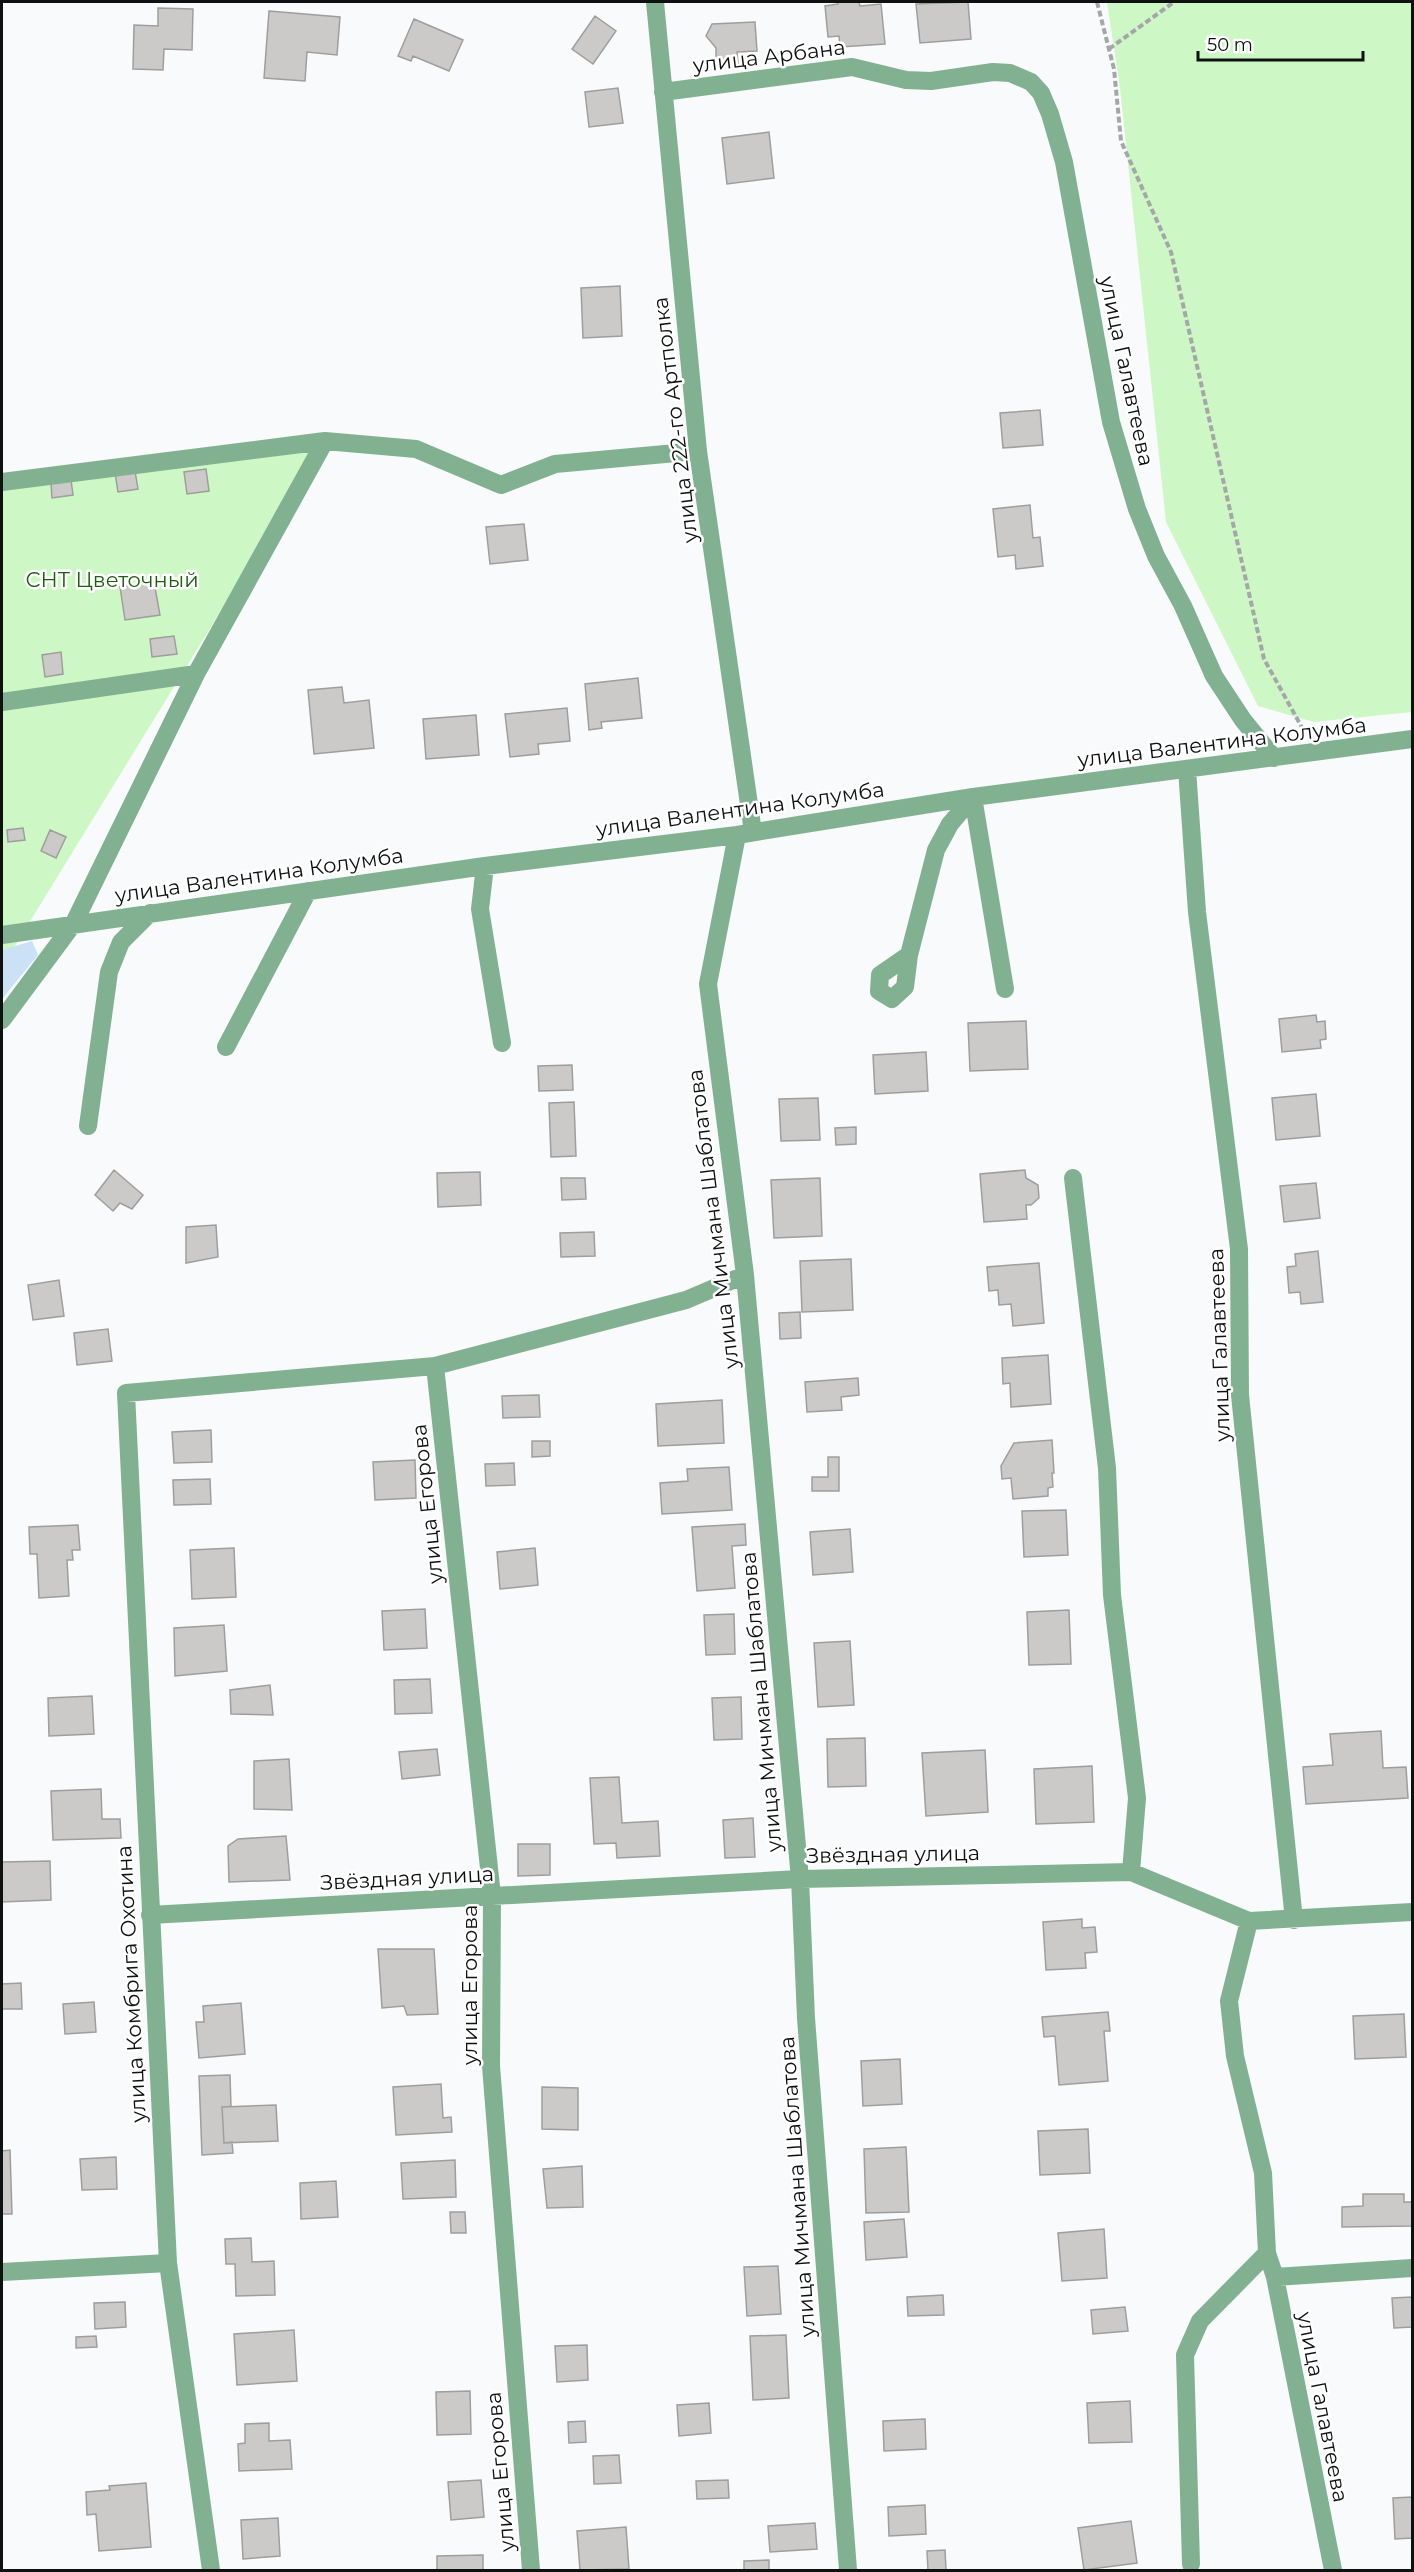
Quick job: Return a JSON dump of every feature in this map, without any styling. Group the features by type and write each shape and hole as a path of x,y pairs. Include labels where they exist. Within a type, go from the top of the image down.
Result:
{"street":[{"name":"улица 222-го Артполка","path":"656,2 698,451 745,833"},
{"name":"улица Арбана","path":"663,92 852,67 906,80 923,81 993,72 1023,77"},
{"name":"улица Галавтеева","path":"1023,77 1041,93 1050,114 1064,162 1111,422 1137,509 1156,556 1183,606 1214,676 1243,720 1274,758"},
{"path":"2,482 325,441 416,449 501,485 555,464 698,451"},
{"path":"2,1020 74,923 196,675 325,441"},
{"path":"2,702 196,675"},
{"name":"улица Валентина Колумба","path":"2,935 485,866 745,833 973,797 1413,739"},
{"name":"улица Галавтеева","path":"1187,769 1197,912 1239,1249 1240,1395 1294,1920"},
{"path":"909,955 936,850 950,824 973,797"},
{"path":"973,797 1005,989"},
{"name":"улица Мичмана Шаблатова","path":"745,833 708,984 745,1275 800,1879 806,2018 848,2571"},
{"path":"485,866 480,909 502,1043"},
{"path":"225,1047 309,891"},
{"path":"88,1126 109,972 121,942 150,913"},
{"path":"1073,1178 1107,1468 1112,1595 1137,1798 1131,1872"},
{"path":"435,1366 686,1300 745,1275"},
{"name":"улица Комбрига Охотина","path":"211,2571 168,2263 126,1393 435,1366"},
{"name":"улица Егорова","path":"435,1366 492,1896 490,2066 531,2571"},
{"name":"Звёздная улица","path":"150,1915 800,1879 1131,1872 1249,1921 1413,1912"},
{"name":"улица Галавтеева","path":"1249,1921 1229,2001 1235,2056 1263,2174 1267,2253 1275,2277 1333,2571"},
{"path":"1191,2564 1185,2355 1200,2321 1267,2253"},
{"path":"2,2272 168,2263"},
{"path":"1275,2277 1413,2268"}],"path":[{"path":"1097,2 1114,69 1121,141 1171,252 1264,659 1316,753"},
{"path":"1109,49 1174,2"}],"green space":[{"path":"1107,2 1412,2 1412,712 1314,722 1258,706 1166,522 1120,88"},
{"name":"СНТ Цветочный","path":"325,441 2,967 2,482"}],"water":[{"path":"32,941 38,955 2,999 2,950"}],"building":[{"path":"837,2 859,2 860,6 881,4 885,44 840,47 839,36 828,37 825,6 838,4"},
{"path":"968,2 971,39 920,43 916,4"},
{"path":"158,8 193,9 192,50 164,49 163,70 133,69 134,25 158,26"},
{"path":"269,11 340,17 337,55 307,52 305,81 264,78"},
{"path":"595,16 616,31 593,64 572,49"},
{"path":"414,19 463,40 449,71 413,56 411,61 398,56"},
{"path":"755,22 757,51 737,52 738,64 716,65 716,48 706,36 712,24"},
{"path":"618,88 623,123 589,127 585,92"},
{"path":"769,132 774,178 727,184 722,138"},
{"path":"620,286 622,336 583,338 581,288"},
{"path":"1040,410 1043,445 1003,448 1000,413"},
{"path":"206,469 209,491 187,494 184,472"},
{"path":"135,471 138,489 118,492 115,473"},
{"path":"71,480 73,495 52,498 51,483"},
{"path":"1030,505 1033,538 1040,537 1043,566 1016,569 1015,555 998,557 993,509"},
{"path":"524,524 528,560 490,564 486,527"},
{"path":"154,582 160,615 125,620 120,587"},
{"path":"174,636 177,654 152,657 150,639"},
{"path":"61,652 63,674 45,677 42,655"},
{"path":"638,678 642,718 601,722 602,728 589,730 585,684"},
{"path":"342,687 344,703 369,700 374,748 314,754 308,690"},
{"path":"567,708 570,741 538,744 539,754 510,757 505,714"},
{"path":"476,715 479,755 426,759 423,719"},
{"path":"23,828 25,840 8,842 7,830"},
{"path":"50,830 66,837 56,858 41,851"},
{"path":"1316,1015 1317,1022 1325,1021 1326,1039 1320,1040 1321,1048 1282,1052 1279,1019"},
{"path":"1026,1021 1028,1069 970,1071 968,1023"},
{"path":"926,1052 928,1091 875,1094 873,1055"},
{"path":"572,1065 573,1090 539,1091 538,1066"},
{"path":"1316,1094 1320,1136 1276,1140 1272,1098"},
{"path":"818,1098 820,1140 781,1141 779,1099"},
{"path":"574,1102 576,1156 551,1157 549,1103"},
{"path":"856,1127 856,1144 836,1145 835,1128"},
{"path":"114,1170 143,1195 132,1209 120,1203 113,1211 95,1195"},
{"path":"1025,1170 1026,1178 1038,1185 1039,1198 1031,1205 1026,1205 1027,1219 984,1222 980,1174"},
{"path":"480,1172 481,1205 438,1207 437,1173"},
{"path":"561,1178 585,1178 586,1199 562,1200"},
{"path":"820,1178 822,1236 774,1238 771,1180"},
{"path":"1316,1183 1320,1218 1284,1222 1280,1186"},
{"path":"216,1225 218,1257 186,1263 186,1227"},
{"path":"594,1232 595,1256 561,1257 560,1233"},
{"path":"1318,1251 1323,1302 1301,1304 1300,1292 1289,1293 1287,1267 1296,1266 1295,1254"},
{"path":"851,1259 853,1310 802,1312 800,1261"},
{"path":"1039,1263 1044,1323 1013,1326 1011,1304 999,1305 998,1290 989,1291 987,1267"},
{"path":"59,1280 64,1316 33,1320 28,1285"},
{"path":"800,1312 801,1338 780,1339 779,1313"},
{"path":"108,1329 112,1361 77,1365 74,1333"},
{"path":"1048,1355 1051,1404 1011,1407 1010,1383 1003,1384 1002,1358"},
{"path":"858,1378 859,1395 841,1397 842,1410 807,1412 805,1382"},
{"path":"539,1395 540,1417 503,1418 502,1396"},
{"path":"722,1400 724,1443 658,1446 656,1404"},
{"path":"211,1430 212,1462 174,1463 172,1432"},
{"path":"1052,1440 1053,1487 1048,1488 1048,1496 1013,1499 1011,1478 1002,1479 1001,1466 1014,1443"},
{"path":"532,1441 550,1441 550,1456 532,1457"},
{"path":"828,1457 839,1457 839,1491 812,1491 812,1477 828,1477"},
{"path":"415,1460 416,1498 375,1500 373,1462"},
{"path":"514,1463 515,1485 486,1486 485,1464"},
{"path":"729,1467 732,1510 662,1514 660,1483 688,1481 687,1469"},
{"path":"210,1479 211,1504 174,1505 173,1480"},
{"path":"1066,1510 1068,1555 1024,1557 1022,1511"},
{"path":"745,1524 746,1545 732,1546 735,1588 697,1591 692,1527"},
{"path":"78,1525 80,1550 72,1550 73,1560 67,1560 69,1596 39,1598 37,1554 30,1554 29,1527"},
{"path":"850,1529 853,1572 813,1575 810,1532"},
{"path":"234,1548 236,1597 192,1599 190,1550"},
{"path":"535,1548 538,1585 500,1589 497,1552"},
{"path":"425,1609 427,1648 384,1650 382,1611"},
{"path":"1069,1610 1071,1664 1029,1665 1027,1612"},
{"path":"734,1614 735,1654 706,1655 704,1615"},
{"path":"224,1625 227,1671 175,1676 174,1628"},
{"path":"850,1641 854,1705 818,1707 814,1643"},
{"path":"430,1679 432,1713 395,1714 394,1680"},
{"path":"270,1685 273,1715 231,1714 230,1690"},
{"path":"92,1696 94,1734 49,1736 48,1698"},
{"path":"741,1697 742,1739 714,1740 712,1698"},
{"path":"1381,1731 1383,1768 1406,1767 1408,1798 1306,1804 1303,1767 1333,1765 1330,1734"},
{"path":"865,1738 866,1786 828,1787 827,1739"},
{"path":"437,1749 440,1775 402,1779 399,1752"},
{"path":"985,1750 988,1812 926,1816 922,1753"},
{"path":"289,1759 292,1810 254,1809 254,1761"},
{"path":"1092,1766 1094,1822 1036,1824 1034,1769"},
{"path":"619,1777 622,1823 658,1821 660,1856 617,1858 616,1843 594,1844 590,1778"},
{"path":"101,1789 102,1819 120,1819 121,1838 53,1840 51,1791"},
{"path":"753,1818 755,1857 725,1858 723,1820"},
{"path":"286,1836 290,1880 229,1882 228,1846 238,1839"},
{"path":"518,1844 550,1844 550,1875 518,1876"},
{"path":"50,1861 51,1900 2,1902 2,1862"},
{"path":"1082,1919 1082,1928 1095,1927 1097,1952 1085,1953 1086,1968 1046,1970 1043,1922"},
{"path":"378,1949 434,1949 438,2014 407,2015 404,2006 382,2008"},
{"path":"21,1983 22,2009 2,2009 2,1984"},
{"path":"94,2002 96,2032 65,2034 63,2004"},
{"path":"241,2003 245,2054 199,2058 196,2022 204,2022 203,2006"},
{"path":"1108,2012 1110,2031 1104,2031 1108,2081 1059,2085 1055,2036 1044,2037 1042,2017"},
{"path":"1404,2014 1406,2057 1355,2059 1353,2016"},
{"path":"900,2059 902,2104 863,2106 861,2061"},
{"path":"230,2075 231,2107 222,2107 224,2143 232,2142 233,2153 202,2155 199,2076"},
{"path":"441,2084 443,2118 451,2117 452,2132 396,2135 393,2087"},
{"path":"542,2087 578,2088 578,2130 542,2129"},
{"path":"276,2105 278,2141 224,2143 222,2107"},
{"path":"1088,2129 1090,2173 1040,2175 1038,2131"},
{"path":"906,2147 909,2212 866,2213 864,2149"},
{"path":"10,2150 12,2214 2,2214 2,2151"},
{"path":"116,2157 117,2189 82,2190 80,2159"},
{"path":"455,2160 456,2197 403,2199 401,2163"},
{"path":"582,2166 583,2207 547,2208 543,2169"},
{"path":"336,2181 338,2217 301,2219 300,2183"},
{"path":"1363,2194 1404,2194 1404,2202 1412,2202 1412,2226 1342,2227 1342,2207 1363,2206"},
{"path":"450,2212 465,2212 466,2233 451,2233"},
{"path":"904,2219 907,2257 866,2260 864,2222"},
{"path":"1104,2229 1107,2278 1062,2281 1058,2233"},
{"path":"251,2238 252,2262 274,2261 275,2295 236,2296 235,2264 226,2264 225,2239"},
{"path":"778,2266 781,2314 747,2316 744,2267"},
{"path":"943,2295 944,2315 908,2316 907,2297"},
{"path":"1412,2297 1412,2327 1394,2328 1392,2298"},
{"path":"125,2302 126,2327 95,2329 94,2303"},
{"path":"1125,2307 1128,2331 1093,2334 1091,2310"},
{"path":"294,2330 297,2381 237,2385 234,2334"},
{"path":"786,2335 789,2398 753,2400 750,2336"},
{"path":"96,2336 97,2347 76,2348 76,2337"},
{"path":"587,2345 588,2380 557,2382 555,2346"},
{"path":"470,2391 471,2434 437,2435 436,2392"},
{"path":"1130,2401 1132,2442 1089,2443 1087,2403"},
{"path":"709,2403 711,2433 679,2436 677,2405"},
{"path":"925,2419 926,2449 884,2451 883,2421"},
{"path":"585,2421 586,2442 569,2443 568,2422"},
{"path":"269,2423 269,2441 290,2440 292,2469 239,2471 238,2444 245,2443 245,2424"},
{"path":"619,2455 621,2483 594,2484 593,2456"},
{"path":"481,2480 484,2517 451,2520 448,2482"},
{"path":"728,2480 729,2498 697,2499 696,2481"},
{"path":"146,2483 151,2547 99,2551 96,2514 87,2515 86,2492 110,2490 109,2486"},
{"path":"1412,2497 1412,2538 1395,2539 1393,2498"},
{"path":"925,2505 926,2534 889,2536 888,2507"},
{"path":"278,2518 280,2556 243,2559 241,2520"},
{"path":"1131,2521 1137,2563 1084,2570 1078,2528"},
{"path":"815,2523 817,2549 770,2552 768,2526"},
{"path":"626,2527 629,2569 580,2570 577,2531"},
{"path":"945,2550 946,2570 928,2570 927,2551"},
{"path":"483,2555 483,2570 437,2570 437,2556"},
{"path":"769,2560 769,2570 744,2570 744,2561"}]}
